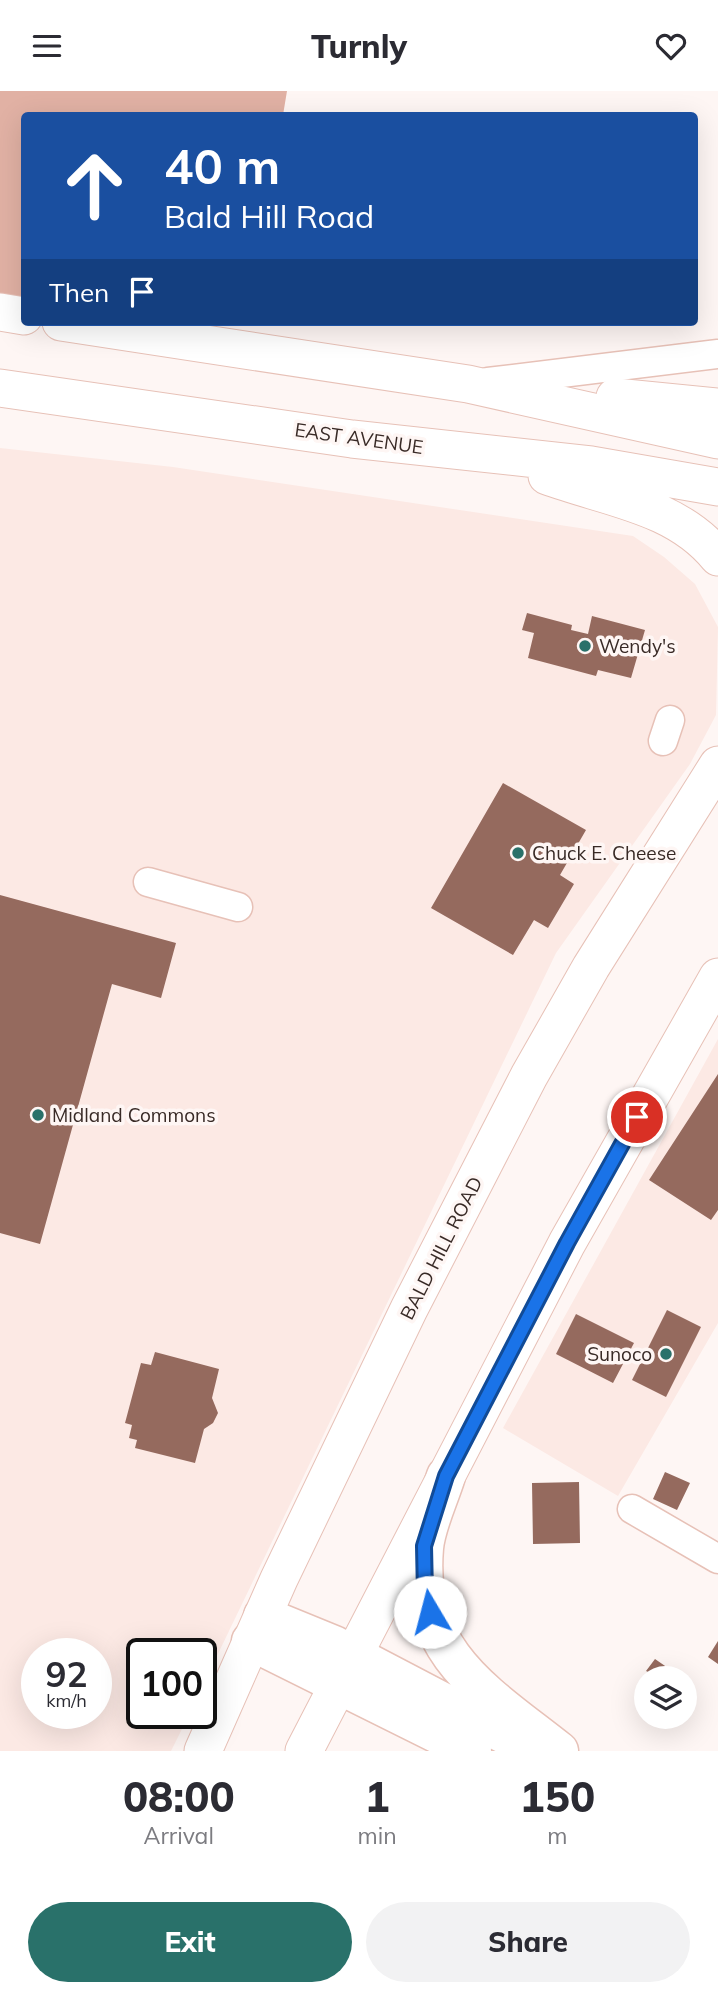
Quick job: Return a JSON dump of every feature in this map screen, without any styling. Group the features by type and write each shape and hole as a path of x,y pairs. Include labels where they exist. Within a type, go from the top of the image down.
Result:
{"highway":[{"path":"446,1476 424,1546 425,1594 435,1630 448,1654 473,1681 559,1751"},
{"path":"257,1628 295,1627 344,1669 472,1751"},
{"path":"344,1669 536,1751"}],"main road":[{"path":"0,312 21,316"},
{"path":"87,326 468,384 718,407"},
{"path":"468,384 718,440"},
{"name":"EAST AVENUE","path":"0,388 352,439 591,465 718,487"},
{"path":"487,454 673,518 705,541 718,557"},
{"name":"BALD HILL ROAD","path":"203,1751 257,1628 409,1309 529,1076 591,967 718,765"},
{"path":"304,1751 344,1669 567,1243 718,977"}],"street":[{"path":"468,384 718,354"},
{"path":"148,882 238,907"},
{"path":"632,1509 718,1559"}],"shaded area":[{"path":"0,91 287,91 284,112 21,112 21,318 0,315"},
{"path":"0,448 173,467 633,536 664,557 695,584 718,627 716,715 690,764 556,953 217,1656 217,1638 126,1638 126,1729 182,1729 171,1751 0,1751"},
{"path":"718,1039 718,1323 618,1496 503,1428"}],"building":[{"name":"Wendy's","path":"527,613 572,625 571,630 588,634 592,616 645,630 631,678 598,670 596,676 528,658 534,633 522,630"},
{"name":"Chuck E. Cheese","path":"503,783 586,830 560,875 574,884 548,928 534,920 513,955 431,908"},
{"name":"Midland Commons","path":"0,895 176,943 161,998 112,984 40,1244 0,1233"},
{"path":"718,1074 718,1210 711,1220 649,1180"},
{"name":"Sunoco","path":"667,1310 701,1327 666,1397 632,1380"},
{"path":"576,1314 634,1343 613,1383 556,1354"},
{"path":"155,1352 219,1369 212,1398 218,1413 213,1423 204,1429 195,1463 135,1448 137,1440 129,1438 132,1425 125,1423 141,1363 151,1365"},
{"path":"665,1472 690,1483 677,1510 653,1499"},
{"path":"579,1482 580,1543 533,1544 532,1483"},
{"path":"718,1641 718,1664 708,1657"},
{"path":"655,1659 665,1666 650,1666"}],"place":[{"name":"Wendy's","path":"585,646"},
{"name":"Chuck E. Cheese","path":"518,853"},
{"name":"Midland Commons","path":"38,1115"},
{"name":"Sunoco","path":"666,1354"}],"route":[{"path":"430,1612 425,1594 424,1546 446,1476 567,1243 637,1117"}]}
